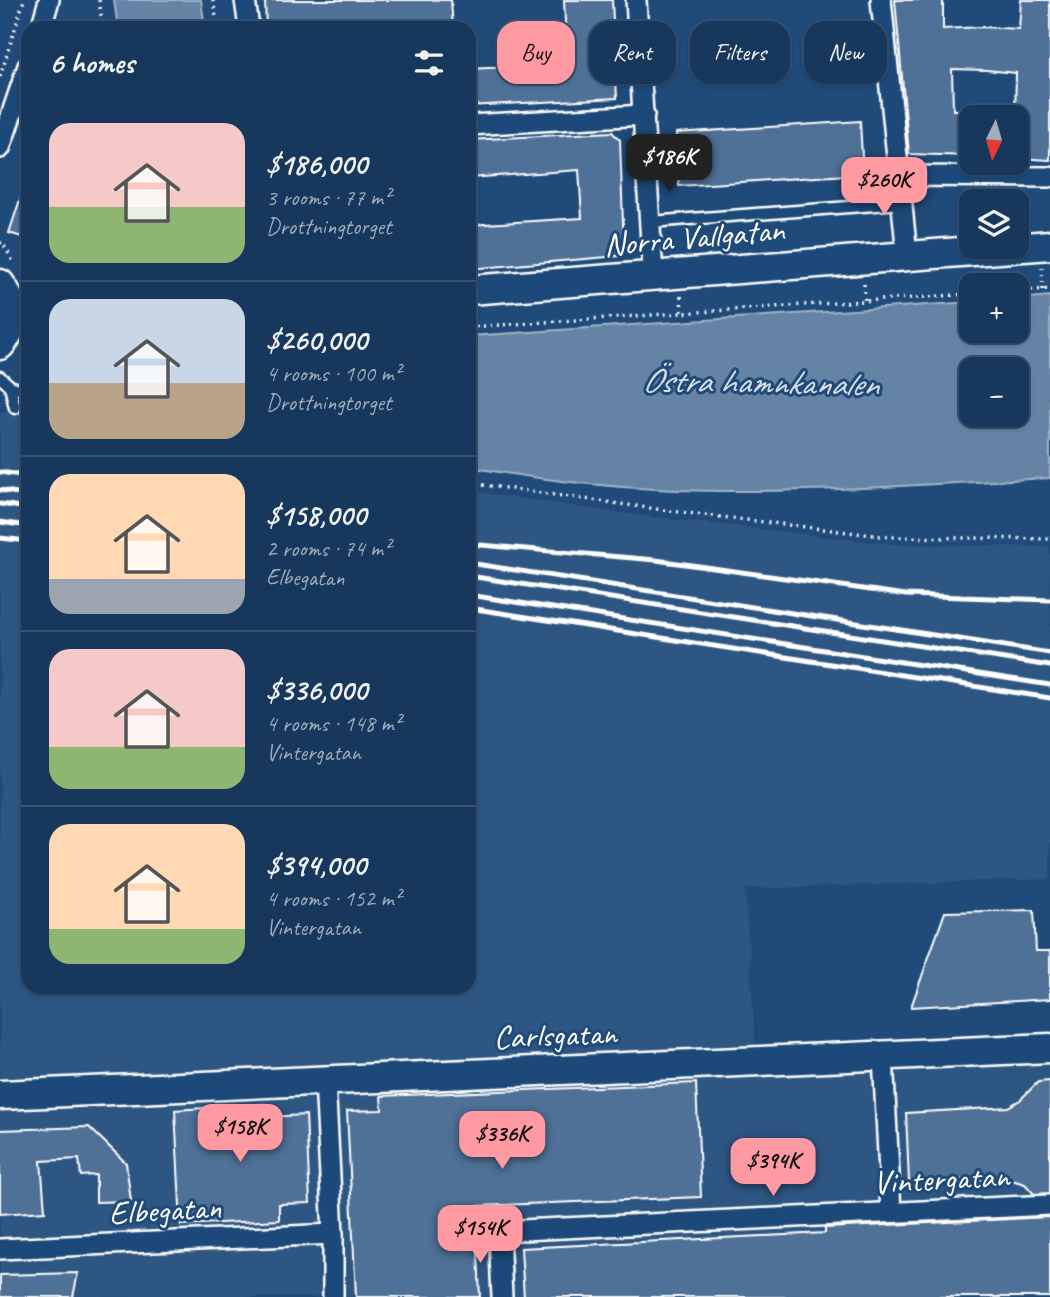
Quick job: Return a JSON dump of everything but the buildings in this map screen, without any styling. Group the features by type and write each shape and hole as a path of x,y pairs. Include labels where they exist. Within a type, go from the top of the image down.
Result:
{"street":[{"path":"43,21 49,0"},
{"path":"245,0 248,21"},
{"path":"636,0 653,275"},
{"path":"881,0 907,255"},
{"path":"0,148 21,86"},
{"path":"476,125 644,115"},
{"path":"900,176 1050,177"},
{"name":"Norra Vallgatan","path":"476,289 907,255 1046,253"},
{"path":"10,286 13,318 11,338"},
{"name":"Carlsgatan","path":"0,1095 1050,1048"},
{"path":"883,1056 891,1212"},
{"path":"326,1080 333,1297"},
{"name":"Carlsgatan","path":"0,1102 63,1092"},
{"name":"Vintergatan","path":"502,1297 499,1231 1050,1205"},
{"name":"Elbegatan","path":"0,1249 333,1234"}],"lane":[{"name":"Norra Vallgatan","path":"650,222 902,203"},
{"path":"0,377 10,386 21,390"},
{"path":"10,386 15,408"}],"path":[{"path":"0,77 24,0"},
{"path":"99,0 102,21"},
{"path":"214,0 217,21"},
{"path":"0,243 2,242 10,258 10,286"},
{"path":"1043,290 1046,253"},
{"path":"864,275 865,301"},
{"path":"1029,291 1050,289"},
{"path":"681,291 682,313"},
{"path":"476,326 959,295"},
{"path":"506,315 508,324"},
{"path":"476,484 671,512 890,537 1050,539"}],"shaded area":[{"path":"0,411 21,415 21,994 476,994 476,492 642,516 892,544 1050,547 1050,879 745,889 756,1054 1050,1042 1050,1297 0,1297"}],"water":[{"path":"114,0 201,0 204,21 117,21"},
{"name":"Östra hamnkanalen","path":"1050,296 1050,478 852,488 704,491 585,484 476,468 476,336 959,303 959,343 1029,343 1029,298"}],"railway":[{"path":"0,472 21,475"},
{"path":"0,490 21,494"},
{"path":"0,504 21,507"},
{"path":"0,522 21,525"},
{"path":"0,538 21,540"},
{"path":"476,545 656,560 906,595 1050,600"},
{"path":"476,564 1050,653"},
{"path":"476,577 1050,666"},
{"path":"476,596 1050,685"},
{"path":"476,609 1050,698"}]}
